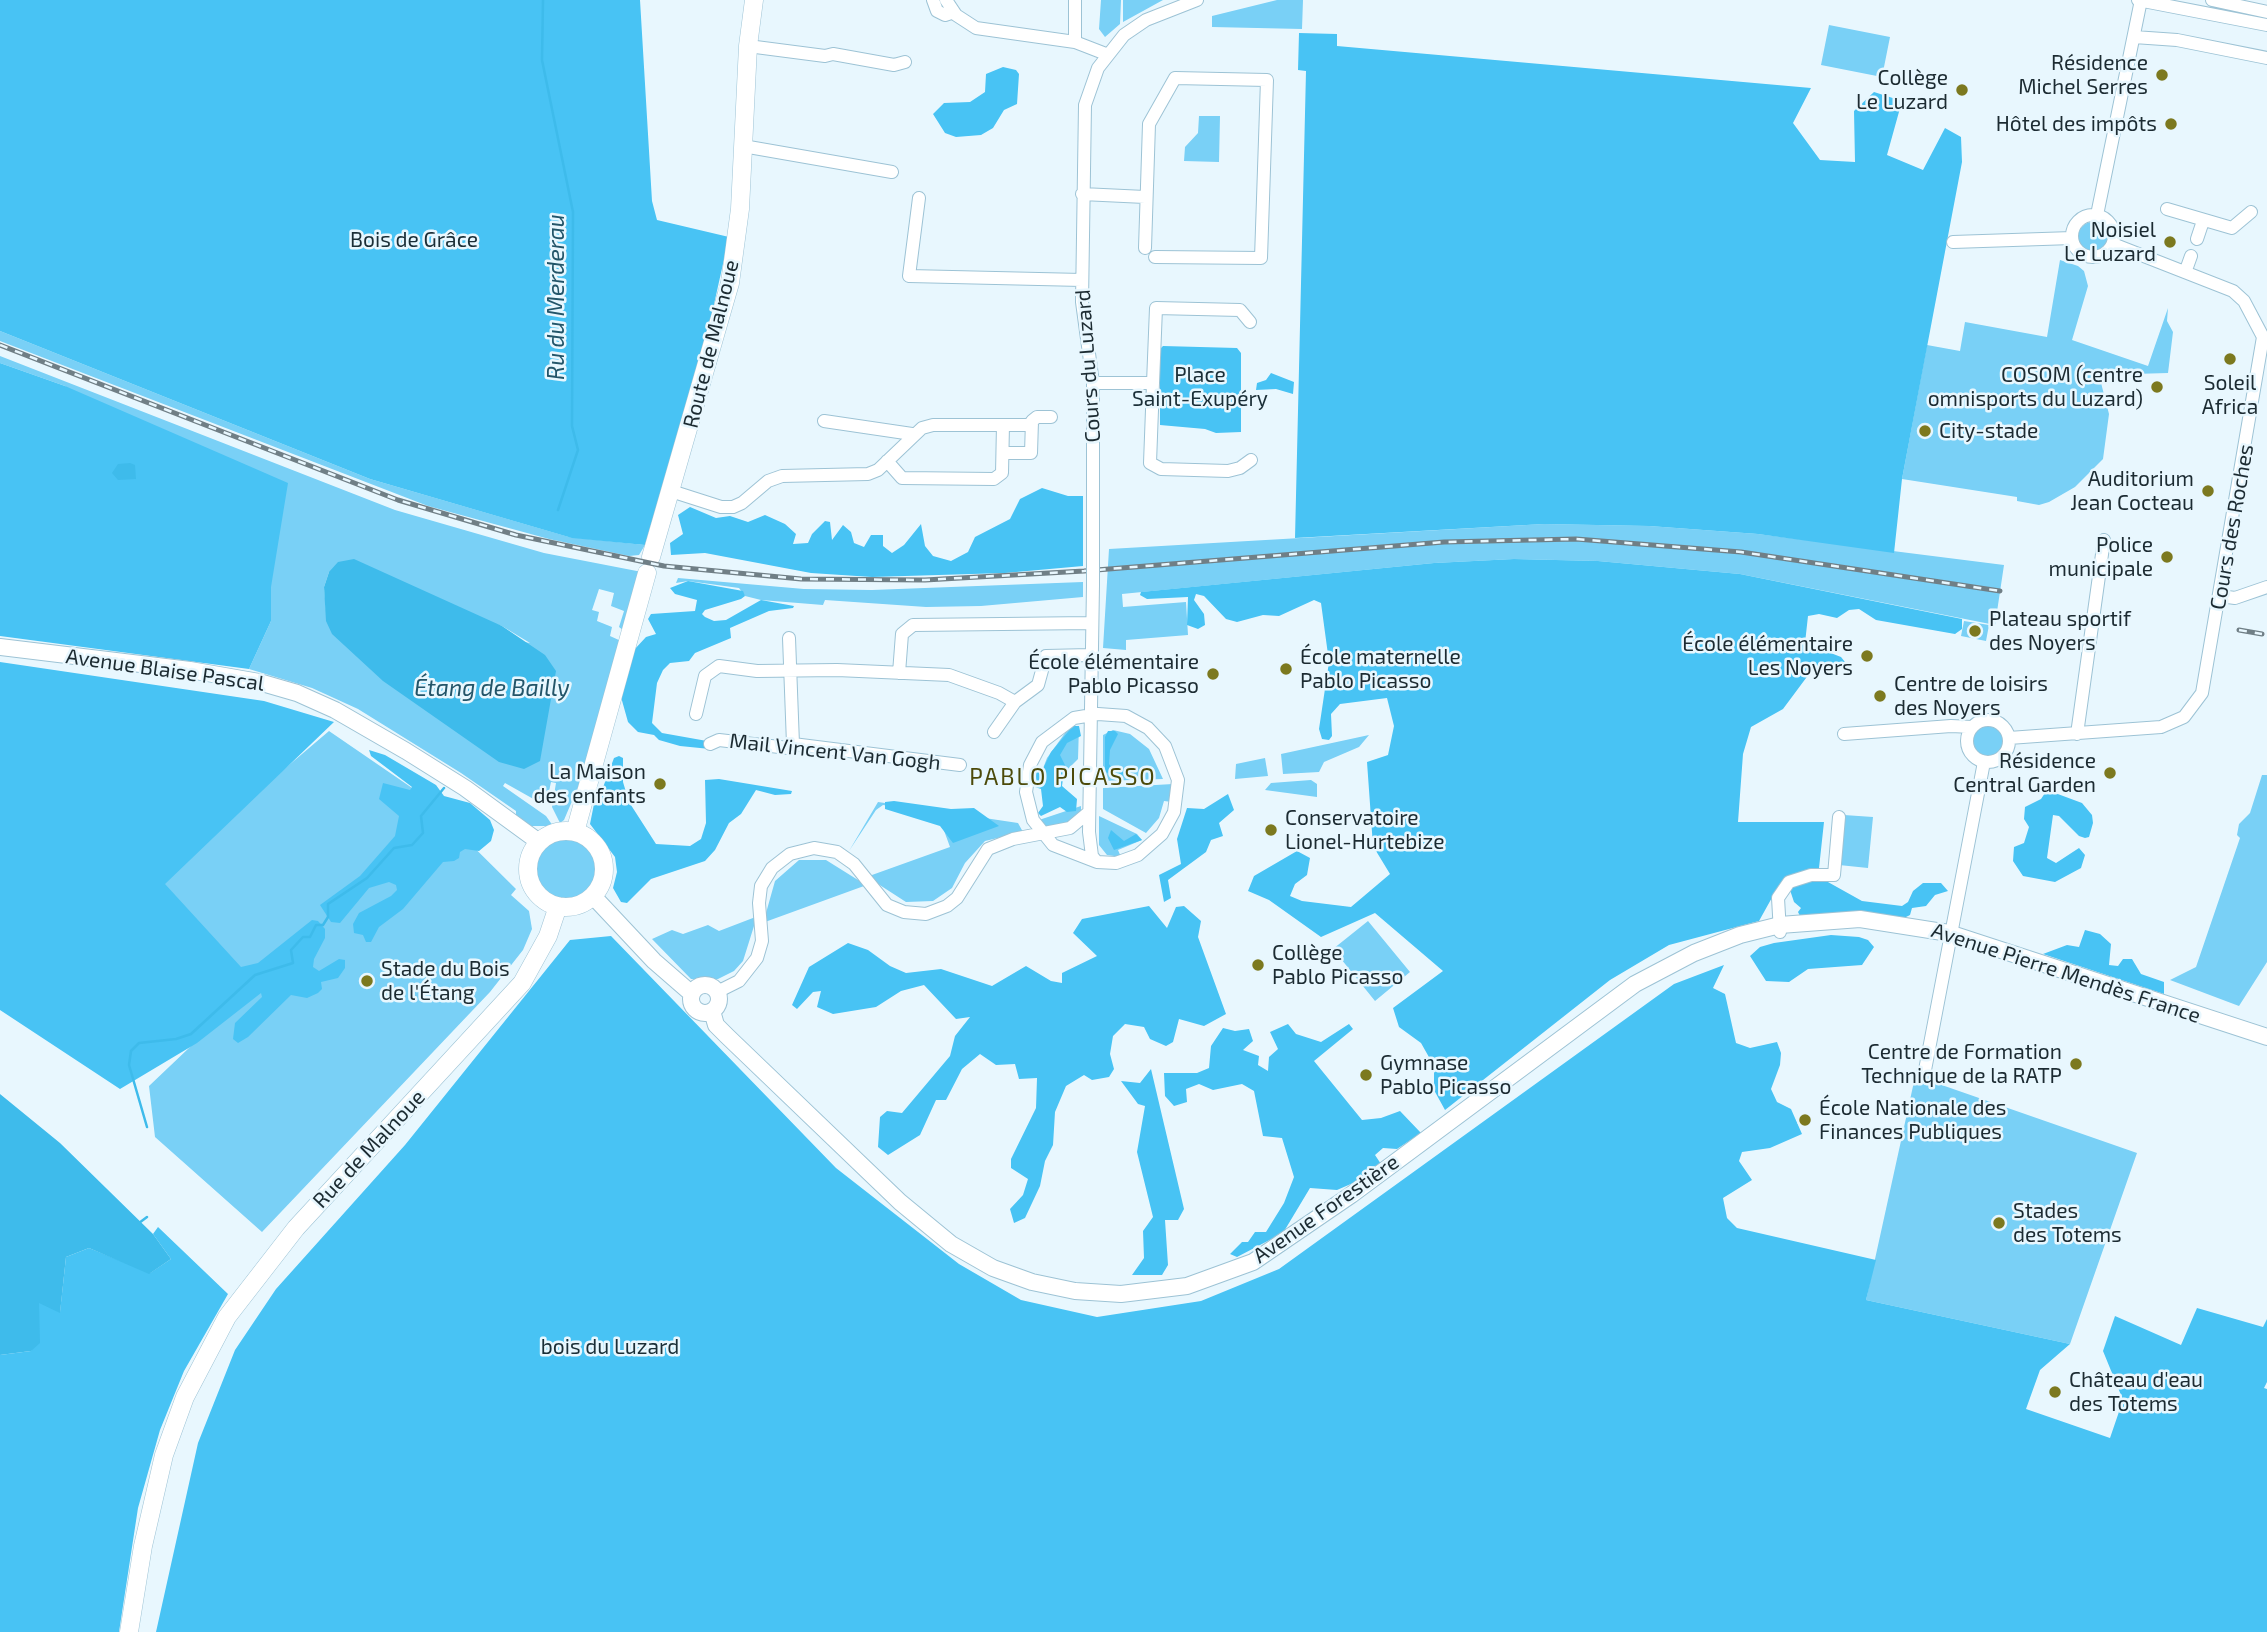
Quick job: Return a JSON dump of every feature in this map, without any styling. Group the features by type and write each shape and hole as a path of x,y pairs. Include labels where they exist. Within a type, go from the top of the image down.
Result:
{"main road":[{"name":"Route de Malnoue","path":"575,832 730,283 740,209 748,46 754,0"},
{"path":"561,831 575,832 594,844 604,864 604,876 593,896 576,905 558,906 538,894 528,874 529,862 539,842 561,831"},
{"name":"Rue de Malnoue","path":"129,1632 153,1493 185,1397 227,1317 269,1259 522,983 543,947 558,906"}],"street":[{"path":"933,0 937,11 945,15 954,12"},
{"path":"946,0 954,12 969,25 984,30 1075,42 1106,54"},
{"path":"1075,0 1075,42"},
{"name":"Cours du Luzard","path":"1097,862 1092,856 1089,832 1093,383 1083,314 1084,105 1093,76 1106,54 1125,34 1146,20 1197,0"},
{"path":"2097,215 2140,0 2267,25"},
{"path":"2212,0 2267,12"},
{"path":"2134,37 2177,40 2267,58"},
{"path":"748,46 825,56 833,54 894,65 905,62"},
{"path":"1175,78 1267,80 1261,258 1150,252 1145,197 1149,124 1175,78"},
{"path":"743,146 892,172"},
{"path":"1082,194 1145,197"},
{"path":"919,198 909,276 1082,280"},
{"path":"2167,209 2232,228 2251,212"},
{"path":"2097,215 2112,226 2113,244 2104,255 2090,258 2077,251 2071,238 2078,220 2097,215"},
{"path":"2197,239 2203,221"},
{"path":"1953,242 2071,238"},
{"name":"Cours des Roches","path":"2009,738 2161,727 2178,721 2189,713 2202,693 2265,336 2237,294 2186,270 2113,244"},
{"path":"2186,270 2191,256"},
{"path":"1250,322 1240,310 1156,308 1150,463 1161,469 1228,471 1240,468 1251,460"},
{"path":"1093,383 1153,383"},
{"path":"1003,453 1031,453 1032,425 1037,417 1051,417"},
{"path":"824,421 912,434"},
{"path":"671,491 721,507 733,507 743,503 768,481 782,475 857,476 878,470 912,434 933,425 1032,425"},
{"path":"887,461 902,478 994,479 1002,473 1003,425"},
{"path":"2077,734 2104,540"},
{"path":"2220,596 2235,598 2267,587"},
{"path":"899,673 902,634 913,625 1091,623"},
{"path":"789,638 793,744"},
{"name":"Avenue Blaise Pascal","path":"0,647 190,670 259,682 296,693 335,710 406,751 465,788 539,842"},
{"path":"994,733 1015,702 1038,685 1046,656 1090,655"},
{"path":"696,714 705,676 713,667 957,677 1015,702"},
{"path":"1090,714 1120,715 1147,728 1171,756 1178,786 1169,823 1153,844 1127,860 1097,862 1064,851 1042,835 1028,806 1026,792 1030,765 1051,732 1074,718 1090,714"},
{"path":"1844,734 1951,726 1972,727 1983,720 1997,722 2009,738 2003,757 1984,762 1977,759 1968,748 1972,727"},
{"name":"Mail Vincent Van Gogh","path":"710,744 719,740 789,748 793,744 960,765"},
{"path":"1925,1070 1984,762"},
{"path":"717,992 739,981 757,958 762,941 759,904 761,886 772,868 790,854 814,848 837,852 854,864 887,905 904,912 919,914 940,910 957,898 988,849 1013,839 1070,828 1089,812"},
{"path":"1780,929 1779,898 1789,882 1811,875 1834,875 1839,817"},
{"path":"1064,851 1081,849 1089,832"},
{"path":"593,896 676,984 692,994"},
{"name":"Avenue Pierre Mendès France","path":"1694,953 1780,929 1859,927 1950,937 2267,1037"},
{"name":"Avenue Pierre Mendès France","path":"1950,937 2267,1045"},
{"name":"Avenue Forestière","path":"712,1011 716,1025 727,1036 900,1202 950,1244 993,1268 1045,1285 1086,1293 1148,1293 1210,1279 1252,1262 1280,1246 1635,984 1694,953"},
{"path":"706,985 717,992 719,1000 712,1011 698,1011 692,1003 692,994 698,988 706,985"}],"shaded area":[{"path":"1101,0 1121,0 1120,24 1105,37 1099,29"},
{"path":"1123,0 1163,0 1123,22"},
{"path":"1277,0 1303,0 1302,29 1212,27 1212,16"},
{"path":"1829,25 1890,37 1882,77 1821,65"},
{"path":"1199,116 1220,116 1219,162 1184,161 1185,147 1198,133"},
{"path":"2093,222 2104,226 2108,237 2104,248 2093,252 2082,248 2078,237 2082,226"},
{"path":"2060,260 2084,271 2088,286 2072,340 2148,366 2168,308 2167,321 2173,332 2168,373 2099,375 2109,414 2103,459 2075,487 2049,502 2039,505 2017,501 2017,497 1902,479 1927,345 1960,351 1965,322 2047,337"},
{"path":"0,331 370,479 569,537 645,545 639,555 629,556 549,539 428,506 0,341"},
{"path":"0,356 395,510 544,553 642,572 623,630 619,627 624,611 611,606 614,593 599,589 592,610 599,612 597,621 612,627 610,636 621,641 581,780 564,820 560,823 552,807 556,783 551,782 548,796 537,801 505,783 503,786 546,816 553,826 531,826 516,816 516,811 461,773 358,709 312,688 249,669 271,621 271,587 65,386 0,363","holes":["329,572 502,626 530,643 326,610 324,587"]},
{"path":"1544,524 1649,526 1758,534 2004,565 1995,625 1740,574 1598,561 1514,559 1434,563 1122,594 1123,607 1186,602 1188,635 1126,640 1126,650 1103,648 1109,549"},
{"path":"678,578 804,589 872,590 1083,582 1083,597 981,606 926,607 825,600 823,605 761,600 745,596 739,588 688,581 676,583"},
{"name":"Plateau sportif des Noyers","path":"1964,621 1989,625 1986,641 1961,636"},
{"path":"1989,725 2000,730 2005,741 2000,752 1989,757 1978,752 1973,741 1978,730"},
{"path":"1079,726 1078,759 1057,780 1034,771 1042,771 1047,758 1068,729"},
{"path":"1113,730 1130,734 1149,749 1163,779 1103,781 1103,735"},
{"name":"Stade du Bois de l'Étang","path":"329,731 418,792 516,889 511,895 529,911 532,929 523,950 490,992 262,1232 155,1137 149,1086 231,1008 154,880"},
{"path":"1369,735 1359,747 1324,762 1319,772 1283,774 1281,754"},
{"path":"1265,758 1268,776 1235,779 1236,764"},
{"path":"2262,775 2267,775 2267,962 2239,1006 2170,980 2196,967 2240,838 2237,835 2239,824 2250,813"},
{"path":"1311,780 1317,784 1317,797 1265,790 1271,783"},
{"path":"1173,784 1172,802 1164,801 1159,818 1146,833 1103,809 1103,788"},
{"path":"878,802 1018,823 1023,832 985,841 965,863 952,888 933,901 906,902 875,882 754,926 743,961 734,971 718,979 691,979 652,939 672,930 683,934 708,925 719,931 766,913 775,881 799,860 826,860 858,880 950,847 938,814 883,805 876,810 849,851"},
{"path":"1081,806 1081,815 1071,822 1044,829 1039,820"},
{"path":"1844,815 1873,817 1868,868 1839,865"},
{"path":"1099,816 1137,834 1142,840 1118,850 1121,857 1107,855 1099,845"},
{"path":"568,837 591,847 601,870 591,893 568,903 545,893 535,870 545,847"},
{"path":"1368,921 1410,972 1375,1001 1333,949"},
{"name":"Stades des Totems","path":"1917,1068 1937,1073 1936,1083 2137,1153 2070,1344 1866,1300"}],"green space":[{"name":"Bois de Grâce","path":"0,0 640,0 652,201 657,220 729,237 702,358 645,545 572,538 370,479 0,331"},
{"path":"1299,33 1337,34 1337,46 1811,88 1793,123 1820,160 1855,162 1854,111 1874,92 1902,101 1887,155 1923,170 1945,128 1961,137 1962,162 1902,479 1894,553 1758,534 1649,526 1544,524 1295,538 1306,71 1298,70"},
{"path":"1003,67 1016,70 1019,74 1017,104 1004,110 993,128 981,135 956,137 945,133 933,114 944,103 970,102 985,92 986,74"},
{"name":"Place Saint-Exupéry","path":"1163,346 1237,348 1241,353 1241,432 1216,433 1205,429 1160,425 1160,349"},
{"path":"0,363 65,386 288,483 271,587 271,621 249,669 0,636"},
{"path":"1271,373 1294,382 1293,394 1276,389 1256,390 1257,383 1266,380"},
{"path":"1042,488 1068,496 1083,496 1083,566 1005,573 872,577 811,573 705,553 671,555 670,543 683,534 678,515 690,507 716,518 730,516 748,522 765,515 785,524 796,534 793,544 808,543 812,534 825,521 830,522 832,540 843,525 851,532 854,543 864,547 871,535 883,535 883,546 892,553 904,545 921,524 925,546 933,556 951,561 968,552 975,537 1010,519 1020,499"},
{"path":"1514,559 1598,561 1740,574 1962,619 1962,629 1955,634 1876,620 1859,609 1849,610 1837,618 1819,614 1808,616 1805,643 1841,657 1845,662 1837,671 1812,670 1783,709 1751,727 1743,754 1738,822 1824,822 1819,868 1811,869 1810,872 1862,901 1902,906 1923,883 1941,883 1948,891 1935,895 1926,906 1912,908 1910,915 1904,918 1800,916 1798,912 1801,908 1794,902 1789,887 1779,885 1759,921 1669,945 1610,980 1445,1110 1434,1090 1434,1066 1421,1043 1399,1027 1393,1008 1443,971 1375,913 1321,937 1269,900 1248,891 1254,876 1297,851 1310,858 1307,875 1295,884 1290,896 1302,901 1351,907 1390,874 1373,846 1367,762 1388,755 1394,726 1387,698 1340,704 1331,714 1332,736 1329,740 1322,739 1319,729 1329,662 1321,603 1314,600 1279,616 1263,615 1237,622 1226,619 1204,596 1196,594 1194,600 1204,614 1205,625 1198,629 1187,625 1188,597 1147,599 1140,595 1141,592 1434,563"},
{"path":"688,581 743,591 745,596 741,599 705,610 702,614 714,621 726,620 761,600 794,606 769,611 730,628 731,638 695,653 689,661 670,663 663,670 657,683 652,723 662,733 707,741 710,749 680,746 659,740 654,735 638,732 628,722 621,697 634,650 646,637 656,634 648,619 651,614 695,611 697,600 675,594 670,588"},
{"path":"0,662 264,701 334,722 165,884 241,967 258,963 312,920 318,921 325,929 325,938 314,959 313,967 319,971 339,959 345,960 345,968 338,978 321,982 322,989 307,998 291,995 248,1037 238,1043 233,1039 235,1023 262,997 261,993 197,1043 120,1089 0,1010"},
{"path":"1073,726 1079,726 1081,736 1067,743 1060,755 1065,765 1062,786 1077,799 1076,811 1067,812 1060,807 1041,816 1038,813 1043,806 1041,789 1032,786 1033,773 1042,771 1051,752"},
{"path":"1108,731 1118,734 1110,750 1109,764 1113,769 1124,770 1122,777 1105,772 1105,737"},
{"path":"369,750 385,755 436,785 444,796 470,803 490,820 494,830 491,841 479,851 465,849 454,861 443,862 403,909 379,927 371,942 366,942 363,935 354,933 353,924 359,913 391,896 397,890 396,885 389,882 369,888 340,923 331,922 320,905 360,876 395,836 399,816 379,799 383,783 410,790 412,787 371,756"},
{"path":"614,758 623,758 623,782 629,802 656,844 690,846 701,839 706,823 705,780 719,779 792,791 791,794 775,795 756,790 741,814 729,823 715,850 705,861 651,879 627,903 621,902 613,888 617,872 615,857 590,824 594,804 591,795 602,790"},
{"path":"2047,790 2082,803 2092,815 2093,823 2089,837 2085,838 2079,836 2059,816 2053,815 2047,858 2056,863 2079,848 2085,855 2081,868 2055,882 2023,876 2013,861 2014,847 2024,843 2029,827 2024,819 2025,807 2041,799"},
{"path":"1228,794 1234,810 1219,823 1223,836 1211,840 1206,852 1168,880 1171,898 1164,902 1159,875 1181,864 1177,839 1187,808 1204,809"},
{"path":"885,802 951,809 974,808 999,826 953,843 940,826 885,809"},
{"path":"1111,830 1124,841 1136,834 1142,840 1114,850 1108,838"},
{"path":"1149,906 1167,928 1176,907 1184,906 1201,921 1198,937 1226,1014 1204,1026 1179,1019 1173,1042 1166,1046 1150,1039 1144,1027 1125,1024 1113,1036 1110,1054 1114,1069 1109,1077 1092,1080 1084,1075 1066,1086 1055,1112 1053,1145 1045,1161 1040,1186 1025,1218 1014,1223 1010,1209 1023,1195 1028,1179 1011,1168 1011,1159 1036,1108 1037,1078 1019,1079 1015,1064 996,1065 980,1054 962,1069 946,1100 936,1100 920,1135 888,1155 878,1147 880,1117 887,1111 902,1113 950,1056 955,1036 970,1017 956,1019 924,985 901,991 876,1007 833,1014 817,1007 821,991 813,992 797,1009 792,1005 809,967 848,943 868,950 890,966 906,973 941,969 992,986 1026,966 1051,981 1062,983 1062,973 1097,956 1073,933 1082,919"},
{"path":"2085,930 2100,934 2111,944 2109,965 2118,966 2123,959 2132,959 2141,974 2164,982 2164,994 2043,954 2067,945 2079,947"},
{"path":"1831,935 1859,937 1868,940 1874,947 1862,965 1808,969 1789,982 1766,981 1750,956 1760,947 1774,943"},
{"name":"bois du Luzard","path":"611,936 836,1168 959,1264 1021,1300 1097,1317 1201,1301 1279,1269 1674,984 1724,965 1713,988 1725,994 1736,1043 1750,1048 1777,1042 1781,1053 1780,1065 1771,1089 1777,1102 1791,1109 1802,1134 1770,1148 1742,1152 1739,1161 1752,1180 1723,1198 1727,1218 1737,1228 1876,1260 1866,1300 2070,1344 2040,1370 2026,1409 2110,1438 2123,1400 2103,1351 2115,1316 2181,1345 2197,1308 2263,1327 2267,1319 2267,1382 2264,1388 2267,1389 2267,1632 156,1632 198,1443 235,1350 276,1289 405,1145 570,940"},
{"path":"1288,1024 1296,1034 1321,1042 1349,1024 1353,1029 1314,1061 1362,1120 1381,1118 1400,1111 1421,1133 1397,1149 1383,1148 1375,1155 1383,1167 1367,1177 1337,1190 1310,1188 1283,1233 1237,1257 1230,1254 1242,1242 1248,1242 1255,1232 1266,1232 1284,1203 1294,1177 1282,1138 1263,1136 1254,1091 1242,1084 1213,1090 1199,1084 1186,1089 1187,1102 1174,1106 1165,1096 1164,1073 1197,1073 1209,1068 1211,1046 1223,1028 1235,1031 1249,1029 1253,1041 1243,1050 1259,1056 1258,1065 1268,1071 1269,1057 1278,1049 1270,1032"},
{"path":"1151,1069 1184,1209 1178,1220 1165,1220 1168,1265 1162,1275 1132,1275 1144,1258 1143,1231 1153,1217 1137,1152 1145,1106 1138,1104 1121,1081 1140,1083"},
{"path":"158,1227 228,1294 184,1371 160,1430 138,1508 119,1632 0,1632 0,1355 31,1351 39,1302 60,1312 66,1257 89,1248 150,1273 171,1259 153,1234"}],"water":[{"path":"118,464 135,465 136,479 118,480 112,473"},
{"name":"Étang de Bailly","path":"354,559 502,626 545,655 556,671 540,761 524,769 499,762 383,681 332,634 326,621 324,587 329,572 338,562"},
{"path":"0,1094 60,1143 153,1234 171,1259 149,1274 89,1248 66,1257 60,1313 39,1303 40,1343 31,1351 0,1355"}],"waterway":[{"name":"Ru du Merderau","path":"543,0 542,60 573,212 572,426 578,450 558,510"},
{"name":"Ru du Merderau","path":"147,1127 129,1065 131,1051 139,1043 176,1039 191,1034 255,975 293,963 291,950 303,937 310,937 316,925 323,925 328,917 328,904 367,878 394,848 412,845 423,833 421,816 444,788"},
{"name":"Ru du Merderau","path":"139,1223 147,1217"}],"railway":[{"path":"0,345 398,500 516,535 664,566 801,579 925,580 1084,571 1444,542 1576,539 1741,552 2000,591"},
{"path":"2239,630 2262,634"}],"place":[{"name":"Résidence Michel Serres","path":"2162,75"},
{"name":"Collège Le Luzard","path":"1962,90"},
{"name":"Hôtel des impôts","path":"2171,124"},
{"name":"Noisiel Le Luzard","path":"2170,242"},
{"name":"Soleil Africa","path":"2230,359"},
{"name":"COSOM (centre omnisports du Luzard)","path":"2157,387"},
{"name":"City-stade","path":"1925,431"},
{"name":"Auditorium Jean Cocteau","path":"2208,491"},
{"name":"Police municipale","path":"2167,557"},
{"name":"Plateau sportif des Noyers","path":"1975,631"},
{"name":"École élémentaire Les Noyers","path":"1867,656"},
{"name":"École maternelle Pablo Picasso","path":"1286,669"},
{"name":"École élémentaire Pablo Picasso","path":"1213,674"},
{"name":"Centre de loisirs des Noyers","path":"1880,696"},
{"name":"Résidence Central Garden","path":"2110,773"},
{"name":"La Maison des enfants","path":"660,784"},
{"name":"Conservatoire Lionel-Hurtebize","path":"1271,830"},
{"name":"Collège Pablo Picasso","path":"1258,965"},
{"name":"Stade du Bois de l'Étang","path":"367,981"},
{"name":"Centre de Formation Technique de la RATP","path":"2076,1064"},
{"name":"Gymnase Pablo Picasso","path":"1366,1075"},
{"name":"École Nationale des Finances Publiques","path":"1805,1120"},
{"name":"Stades des Totems","path":"1999,1223"},
{"name":"Château d'eau des Totems","path":"2055,1392"}],"district":[{"name":"PABLO PICASSO","path":"1063,777"}]}
